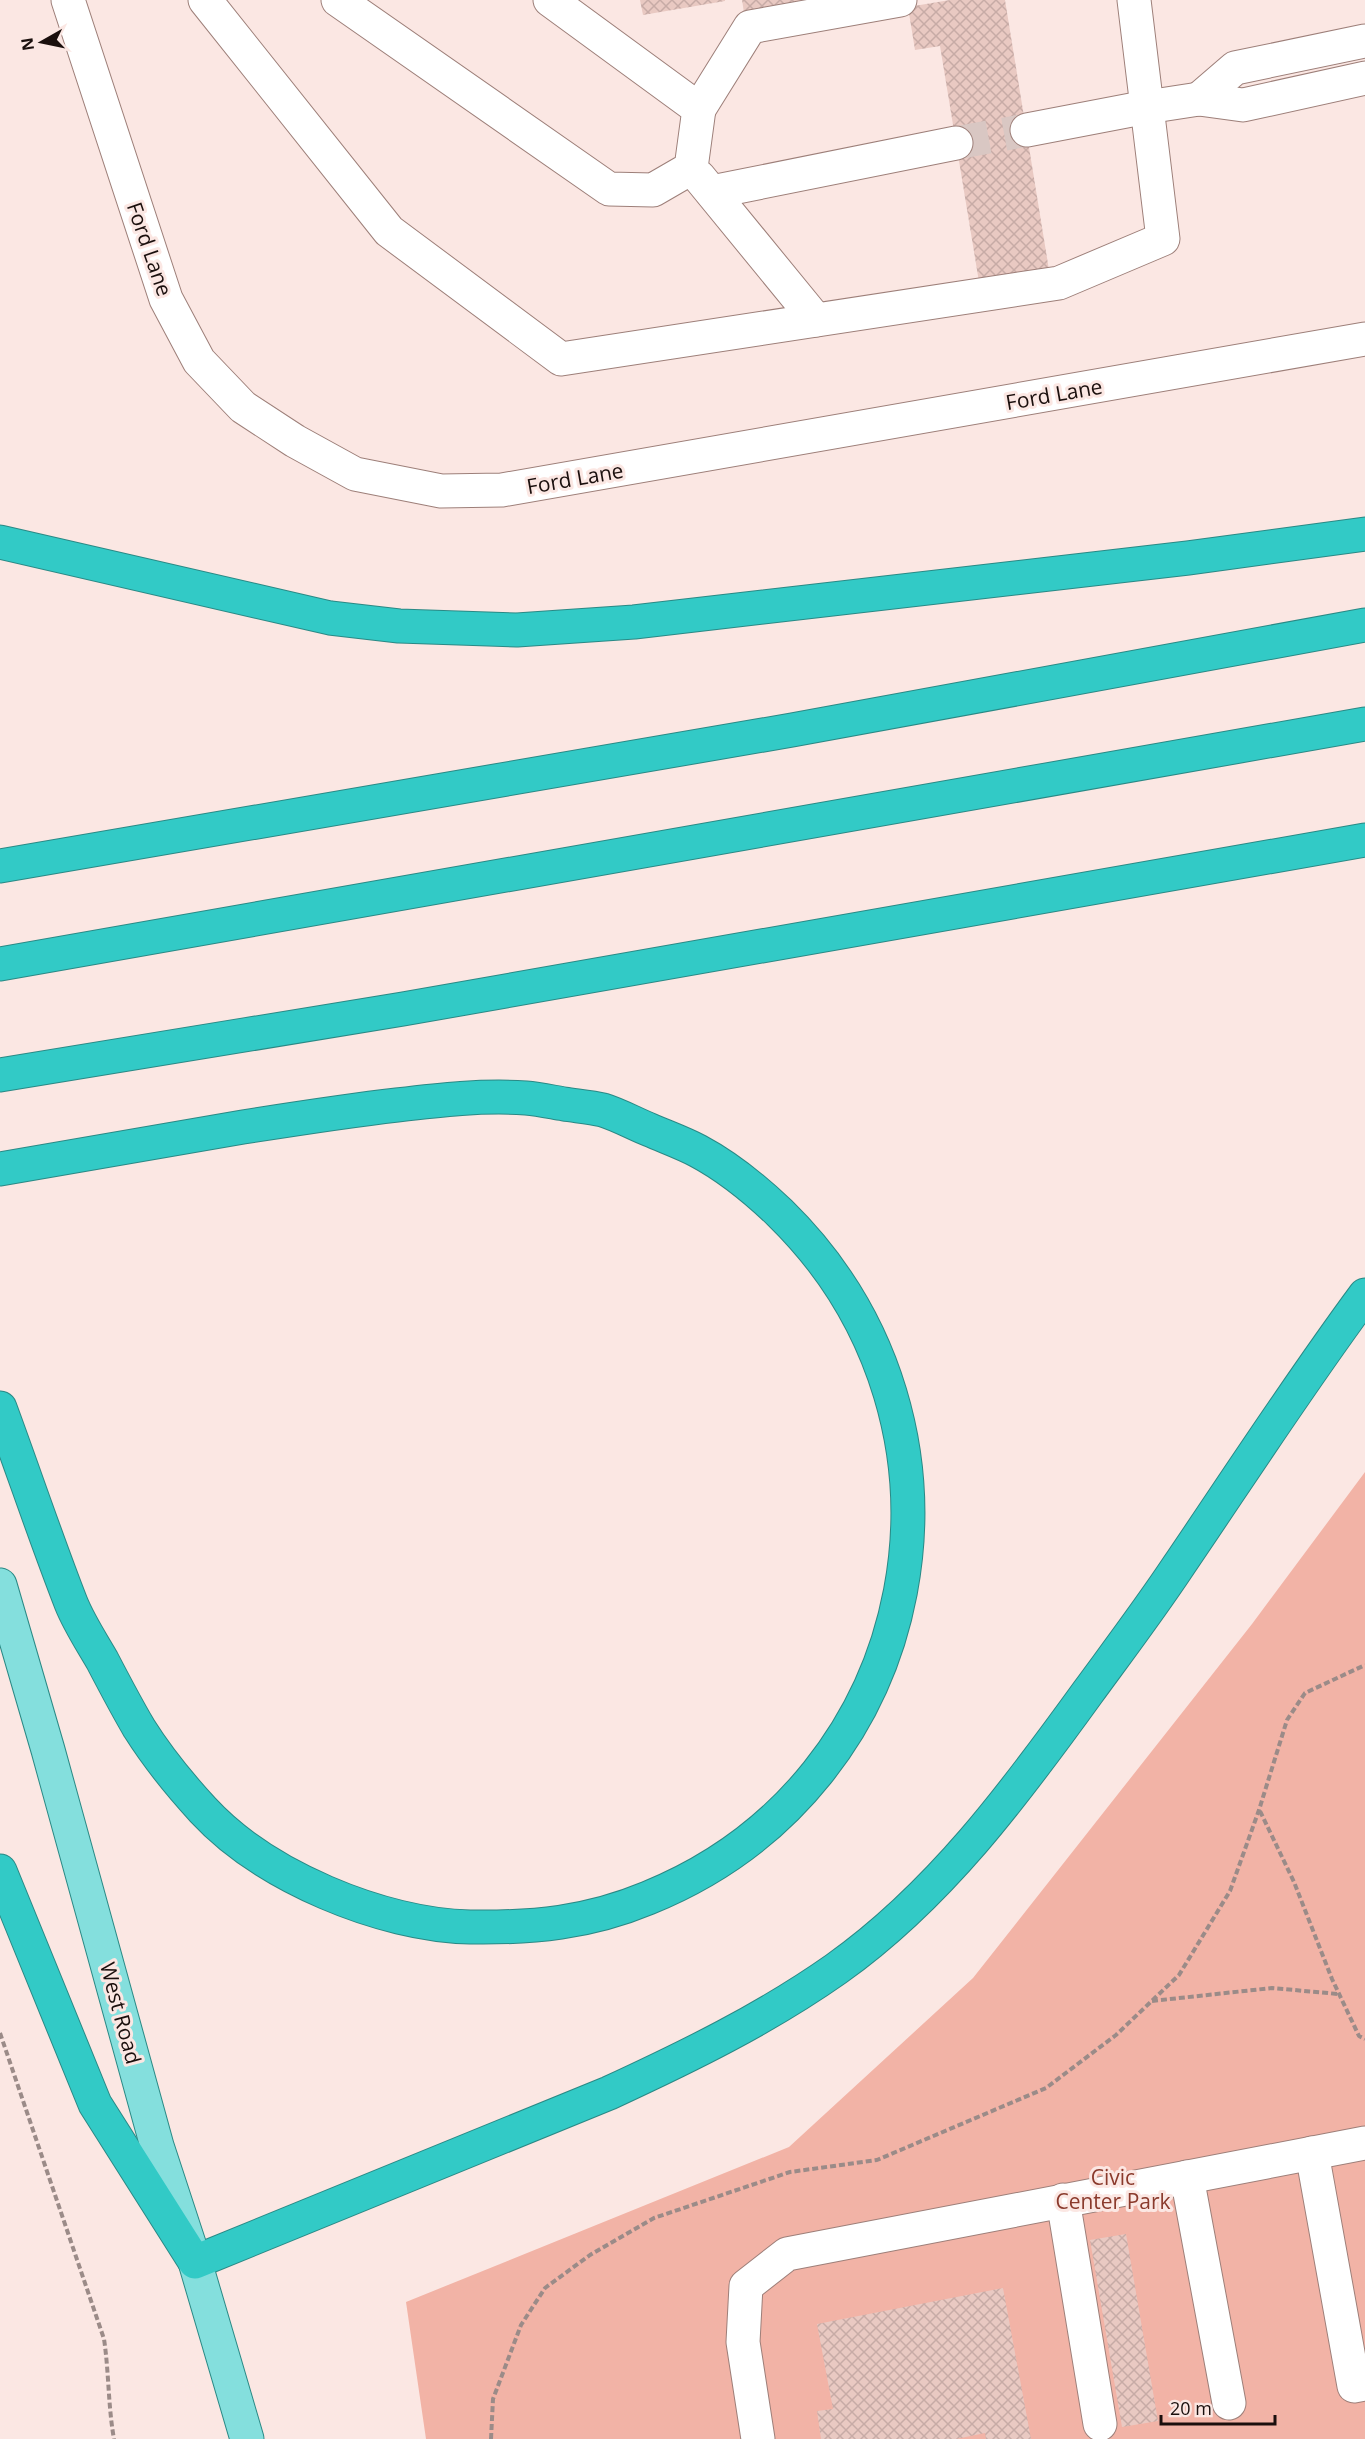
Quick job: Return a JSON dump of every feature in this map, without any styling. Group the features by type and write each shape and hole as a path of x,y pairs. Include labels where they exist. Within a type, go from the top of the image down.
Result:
{"highway":[{"path":"0,542 330,618 399,626 517,630 634,622 1188,558 1365,534"},
{"path":"0,866 792,730 1365,625"},
{"path":"0,964 1365,724"},
{"path":"0,1075 415,1007 1365,840"},
{"path":"0,1169 322,1114 446,1099 526,1098 603,1110 700,1151 756,1190 799,1232 831,1270 854,1305 883,1368 902,1434 909,1502 905,1571 890,1638 857,1714 835,1749 810,1782 782,1812 751,1839 717,1863 644,1900 564,1923 523,1928 454,1926 413,1921 373,1911 309,1886 250,1850 207,1815 141,1731 74,1609 0,1408"},
{"path":"0,1871 95,2104 195,2262 598,2097 673,2064 736,2031 826,1976 879,1935 955,1863 1021,1786 1175,1572 1324,1349 1365,1295"}],"main road":[{"name":"West Road","path":"0,1586 48,1750 157,2146 195,2262 247,2439"}],"street":[{"name":"Ford Lane","path":"68,0 166,299 199,361 243,407 295,441 355,474 441,491 502,490 1365,339"},
{"path":"205,0 389,231 561,359 1059,283 1163,239 1134,0"},
{"path":"338,0 609,189 653,190 702,180 956,143"},
{"path":"550,0 699,109"},
{"path":"816,320 702,180 699,109 750,27 900,0"},
{"path":"1199,99 1235,68 1365,41"},
{"path":"1027,130 1147,106 1199,99 1243,105 1365,78"},
{"path":"758,2439 743,2343 746,2286 787,2254 1365,2143"},
{"path":"1312,2153 1354,2385 1365,2384"},
{"path":"1187,2177 1229,2403"},
{"path":"1063,2200 1100,2424"}],"path":[{"path":"491,2439 493,2399 521,2325 545,2288 590,2255 654,2218 790,2172 877,2160 1046,2088 1116,2035 1179,1975 1230,1892 1287,1720 1305,1693 1365,1665"},
{"path":"1259,1810 1294,1882 1339,1995 1359,2036 1365,2039"},
{"path":"1152,2001 1272,1988 1339,1995"},
{"path":"0,2032 104,2339 110,2375 114,2439"}],"green space":[{"name":"Civic Center Park","path":"1365,1472 1365,2439 426,2439 406,2302 789,2147 973,1978 1252,1624"}],"building":[{"path":"640,0 725,0 725,1 643,15"},
{"path":"742,0 825,0 745,19"},
{"path":"950,0 1005,0 1049,270 979,282 940,46 915,50 908,7"},
{"path":"1126,2234 1158,2421 1122,2427 1090,2240"},
{"path":"1003,2288 1031,2439 986,2439 985,2433 956,2439 821,2439 817,2411 833,2409 817,2324"}],"tunnel":[{"path":"956,143 1027,130"}]}
